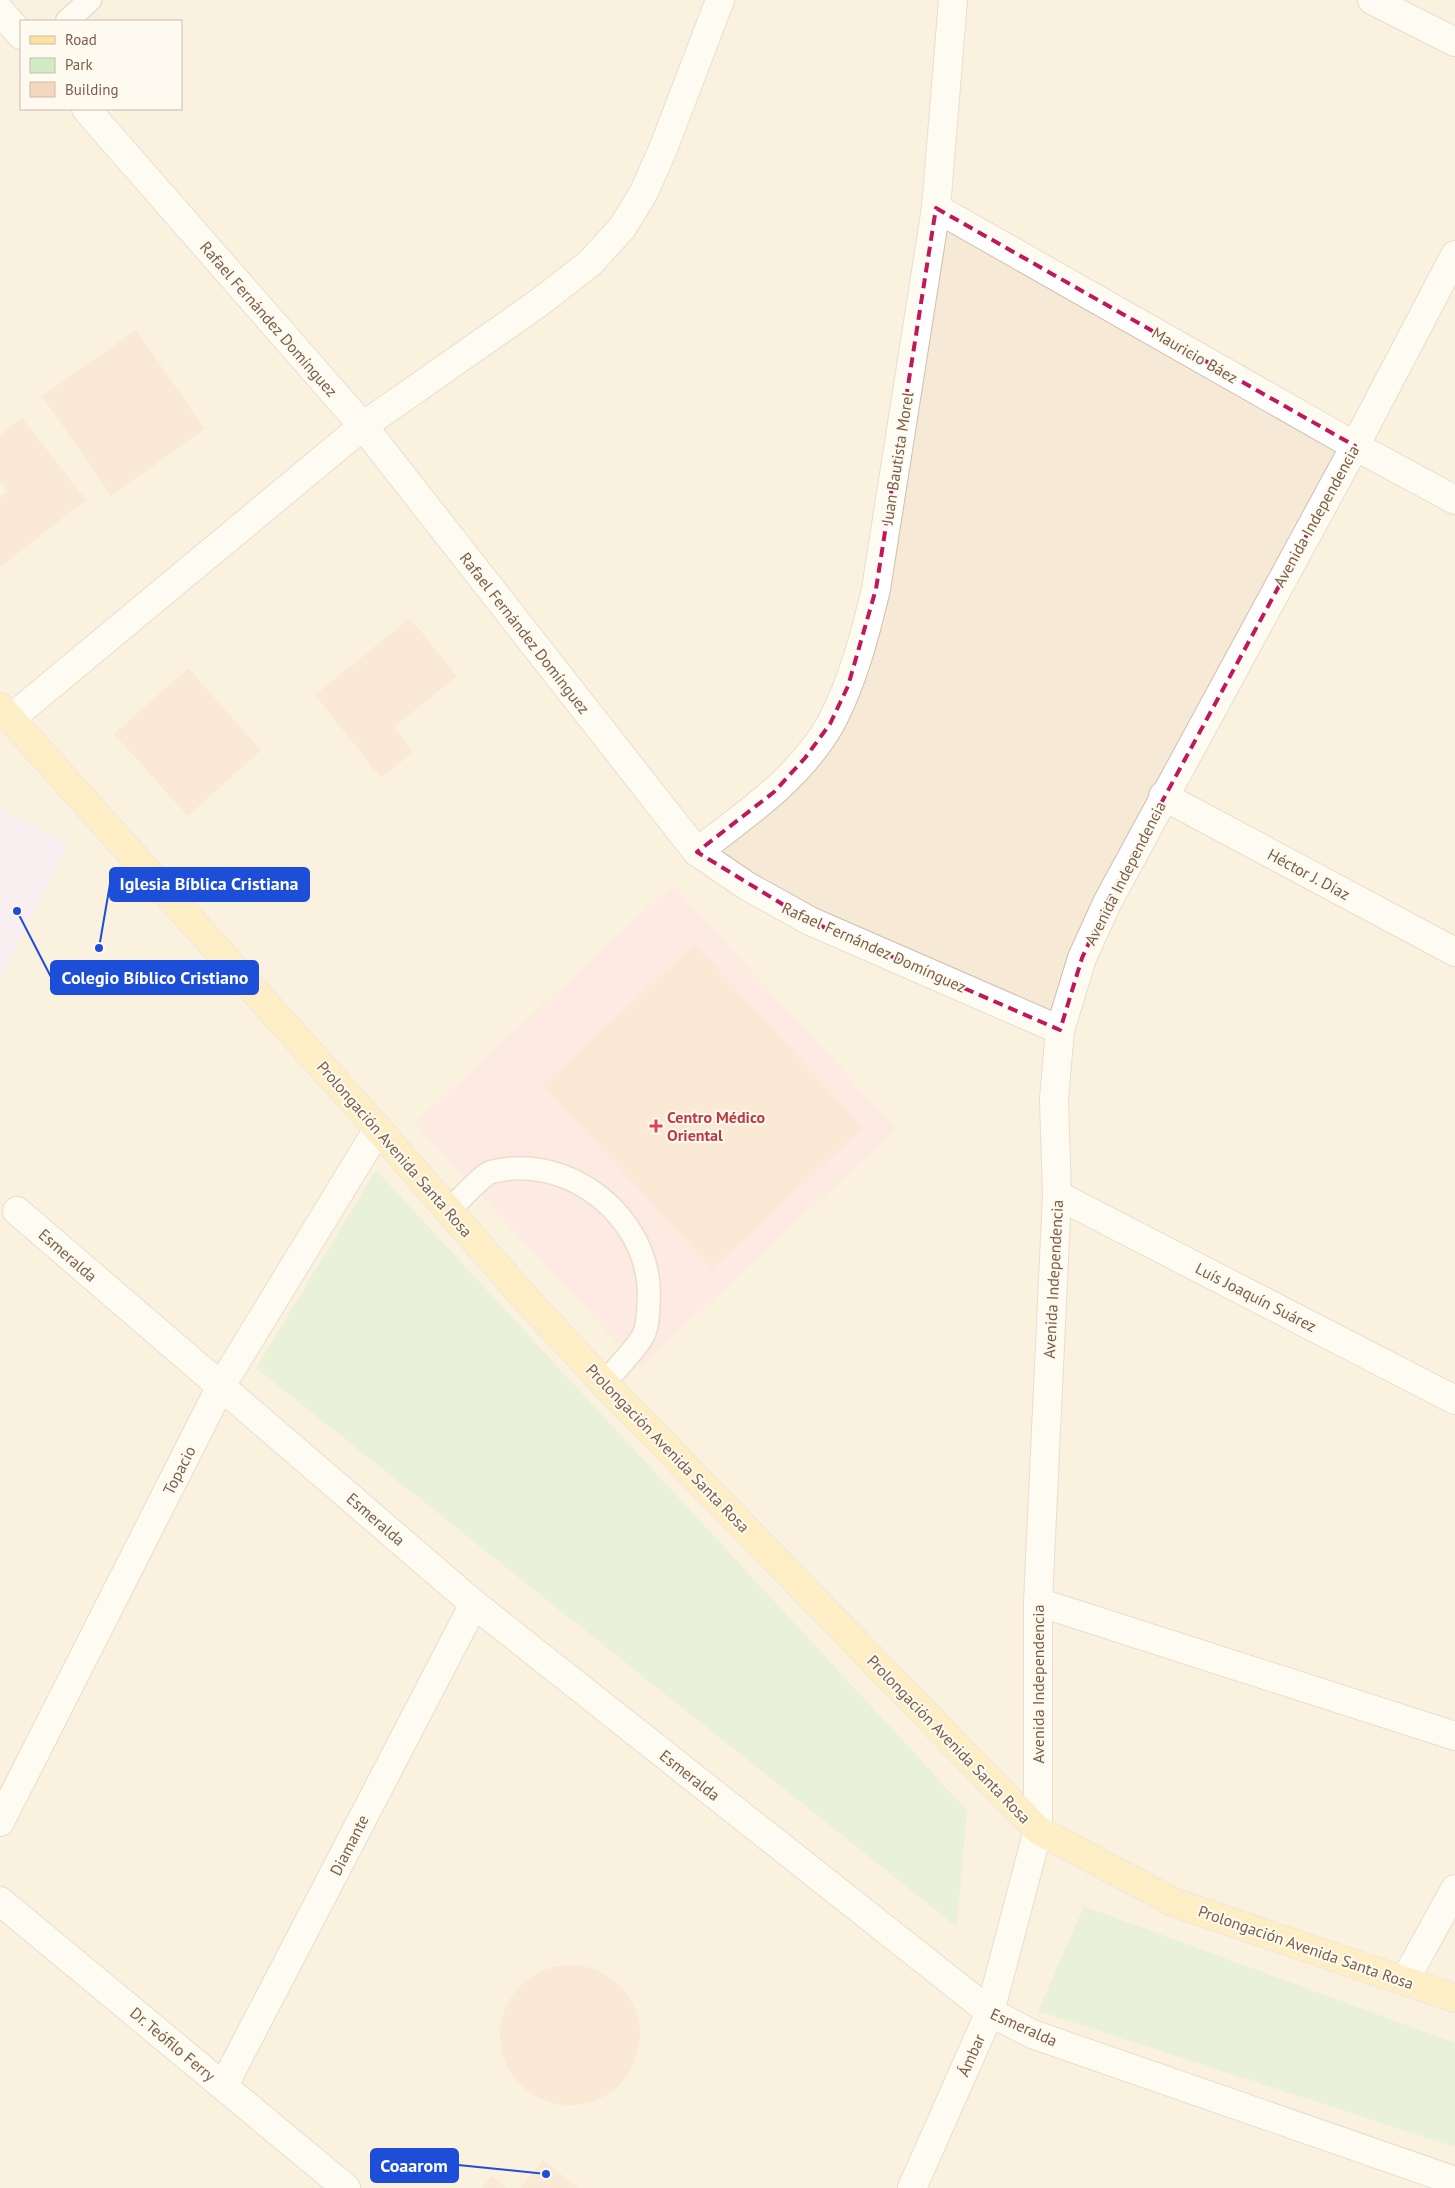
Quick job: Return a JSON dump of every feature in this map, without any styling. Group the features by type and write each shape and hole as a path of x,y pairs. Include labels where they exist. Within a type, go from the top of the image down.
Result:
{"main road":[{"name":"Prolongación Avenida Santa Rosa","path":"3,713 378,1129 525,1298 604,1383 1038,1830 1176,1902 1455,1998"}],"street":[{"path":"3,713 363,426 540,302 590,264 622,228 644,192 664,149 720,0"},
{"name":"Juan Bautista Morel","path":"697,852 774,792 805,758 830,724 848,686 864,636 876,589 936,208 953,0"},
{"path":"1372,0 1455,42"},
{"path":"0,11 20,34"},
{"name":"Rafael Fernández Domínguez","path":"87,110 363,426 697,852 747,886 810,921 1060,1030"},
{"name":"Mauricio Báez","path":"936,208 1355,446 1455,500"},
{"name":"Avenida Independencia","path":"1038,1830 1038,1602 1057,1195 1054,1099 1060,1030 1082,958 1107,903 1163,796 1355,446 1455,255"},
{"name":"Héctor J. Díaz","path":"1163,796 1455,952"},
{"name":"Topacio","path":"0,1822 221,1386 378,1129"},
{"name":"Luís Joaquín Suárez","path":"1057,1195 1455,1400"},
{"name":"Esmeralda","path":"17,1211 474,1604 990,2012 1032,2034 1455,2181"},
{"path":"1038,1602 1455,1736"},
{"name":"Diamante","path":"224,2085 474,1604"},
{"name":"Ámbar","path":"912,2188 990,2012 1038,1830"},
{"path":"1405,1980 1455,1889"},
{"name":"Dr. Teófilo Ferry","path":"0,1901 346,2188"}],"lane":[{"path":"67,20 90,0"},
{"path":"449,1210 489,1172 516,1169 544,1171 571,1179 595,1192 616,1210 632,1232 643,1256 649,1283 648,1310 643,1336 604,1383"}],"highlighted area":[{"path":"936,208 1355,446 1107,903 1082,958 1060,1030 810,921 697,852 774,792 805,758 830,724 848,686 876,589"}],"shaded area":[{"path":"0,0 1455,0 1455,2188 0,2188"},
{"path":"0,809 68,843 0,979"},
{"name":"Centro Médico Oriental","path":"673,885 896,1129 640,1367 415,1123"}],"green space":[{"path":"376,1170 967,1810 957,1927 256,1368"},
{"path":"1084,1906 1455,2043 1455,2147 1038,2011"}],"building":[{"path":"136,330 205,429 111,496 42,396"},
{"path":"22,418 86,500 0,567 0,497 8,491 0,481 0,435"},
{"path":"410,618 457,676 394,727 413,752 381,778 315,695"},
{"path":"188,668 261,750 188,816 114,734"},
{"path":"695,944 863,1128 712,1269 543,1085"},
{"path":"570,1965 597,1971 609,1977 619,1986 628,1996 634,2008 640,2035 634,2062 628,2074 619,2084 609,2093 597,2099 570,2105 543,2099 531,2093 521,2084 512,2074 506,2062 500,2035 506,2008 512,1996 521,1986 531,1977 543,1971"},
{"path":"543,2160 578,2188 520,2188"},
{"path":"491,2176 507,2188 482,2188"}],"place":[{"name":"Colegio Bíblico Cristiano","path":"17,911"},
{"name":"Iglesia Bíblica Cristiana","path":"99,948"},
{"name":"Centro Médico Oriental","path":"656,1126"},
{"name":"Coaarom","path":"546,2174"}]}
